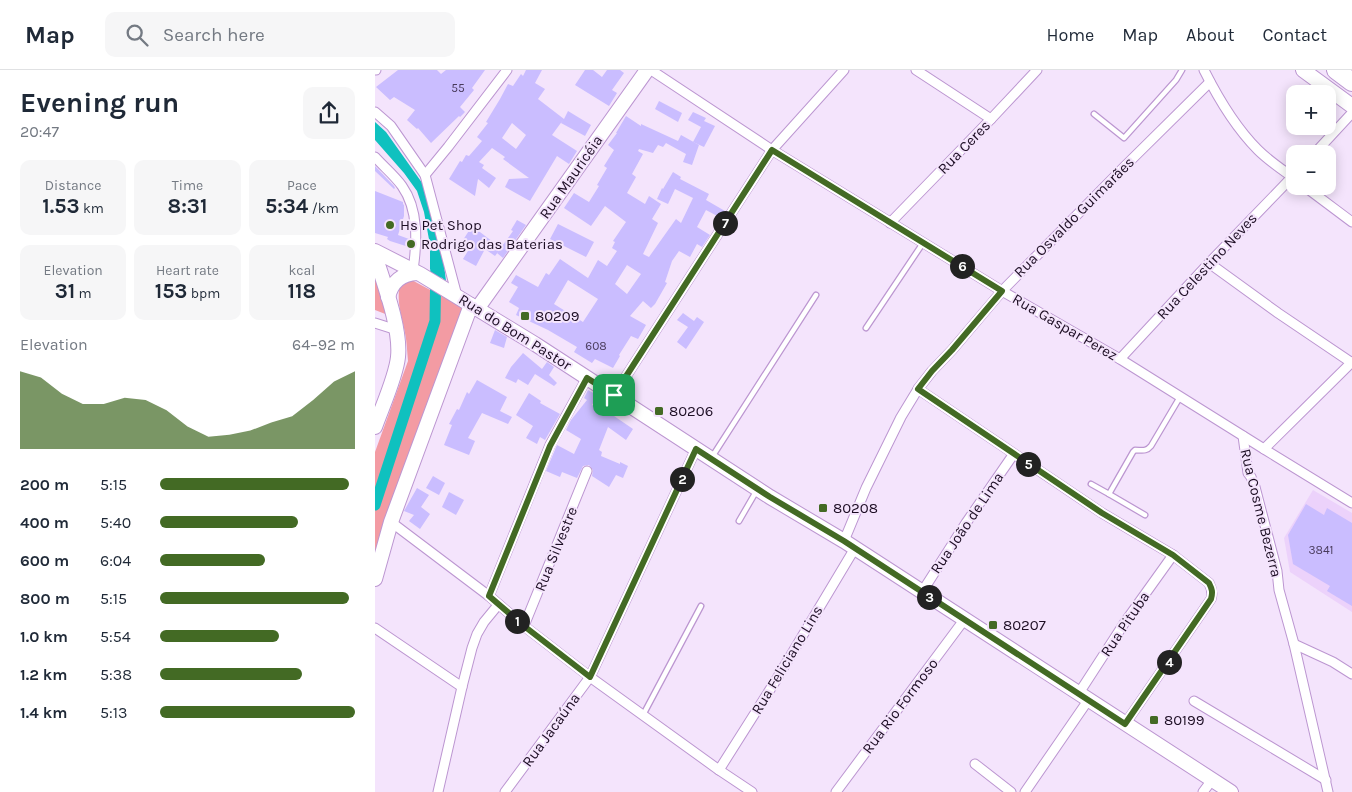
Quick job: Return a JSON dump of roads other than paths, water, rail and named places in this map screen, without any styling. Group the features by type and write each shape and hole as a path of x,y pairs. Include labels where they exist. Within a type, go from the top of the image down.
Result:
{"highway":[{"path":"1336,70 1352,82"}],"street":[{"path":"425,175 507,70"},
{"name":"Rua Gaspar Perez","path":"649,70 772,150 1002,291 1120,359 1352,503"},
{"name":"Rua Mauricéia","path":"375,579 391,522 474,307 649,70"},
{"path":"614,395 772,150 844,70"},
{"path":"916,70 991,119"},
{"name":"Rua Ceres","path":"890,222 1037,70"},
{"path":"1204,70 1244,134 1259,152 1286,171"},
{"path":"1303,70 1352,106"},
{"name":"Rua Osvaldo Guimarães","path":"849,545 870,479 901,416 932,371 1002,291 1210,82"},
{"path":"375,112 391,126 425,175 454,294"},
{"path":"1322,145 1352,113"},
{"path":"375,157 401,184 409,198 416,236 417,272 410,273 398,280 393,285 388,297"},
{"name":"Rua Celestino Neves","path":"1120,359 1209,263 1286,185"},
{"path":"1316,195 1352,222"},
{"name":"Rua do Bom Pastor","path":"375,251 417,272 535,344 757,489 849,545 1231,792"},
{"path":"375,255 397,330 399,345 398,359 375,427"},
{"path":"1209,263 1352,363 1264,449"},
{"path":"375,323 397,330"},
{"path":"489,596 550,446 587,378"},
{"path":"918,389 1013,455 1102,513 1173,555 1209,583 1213,593 1211,599 1125,724"},
{"name":"Rua Cosme Bezerra","path":"1243,436 1248,473 1255,487 1275,561 1279,590 1294,644 1328,792"},
{"name":"Rua Jacaúna","path":"505,792 590,677 696,449"},
{"name":"Rua João de Lima","path":"921,592 965,523 1013,455"},
{"name":"Rua Silvestre","path":"524,626 587,471"},
{"path":"391,522 489,596 499,606 590,677 752,792"},
{"name":"Rua Feliciano Lins","path":"719,770 776,680 849,545"},
{"name":"Rua Pituba","path":"1025,792 1084,696 1125,622 1173,555"},
{"path":"438,792 462,687 477,634 484,622 499,606"},
{"name":"Rua Rio Formoso","path":"836,792 964,620"},
{"path":"375,628 462,687"},
{"path":"1294,644 1333,662 1352,674"},
{"path":"1194,701 1326,780"},
{"path":"975,764 1011,792"},
{"path":"1203,792 1212,780"}],"lane":[{"path":"1094,114 1123,138 1176,80 1182,70"},
{"path":"866,328 923,242"},
{"path":"711,459 815,295"},
{"path":"1109,494 1133,452 1135,450 1148,450 1151,446 1180,397"},
{"path":"1091,484 1145,515"},
{"path":"739,521 757,489"},
{"path":"643,715 701,606"}],"waterway":[{"path":"375,505 435,321 436,259"}],"place":[{"name":"Hs Pet Shop","path":"390,225"},
{"name":"Rodrigo das Baterias","path":"411,244"},
{"name":"80209","path":"525,316"},
{"name":"80206","path":"659,411"},
{"name":"80208","path":"823,508"},
{"name":"80207","path":"993,625"},
{"name":"80199","path":"1154,720"}]}
